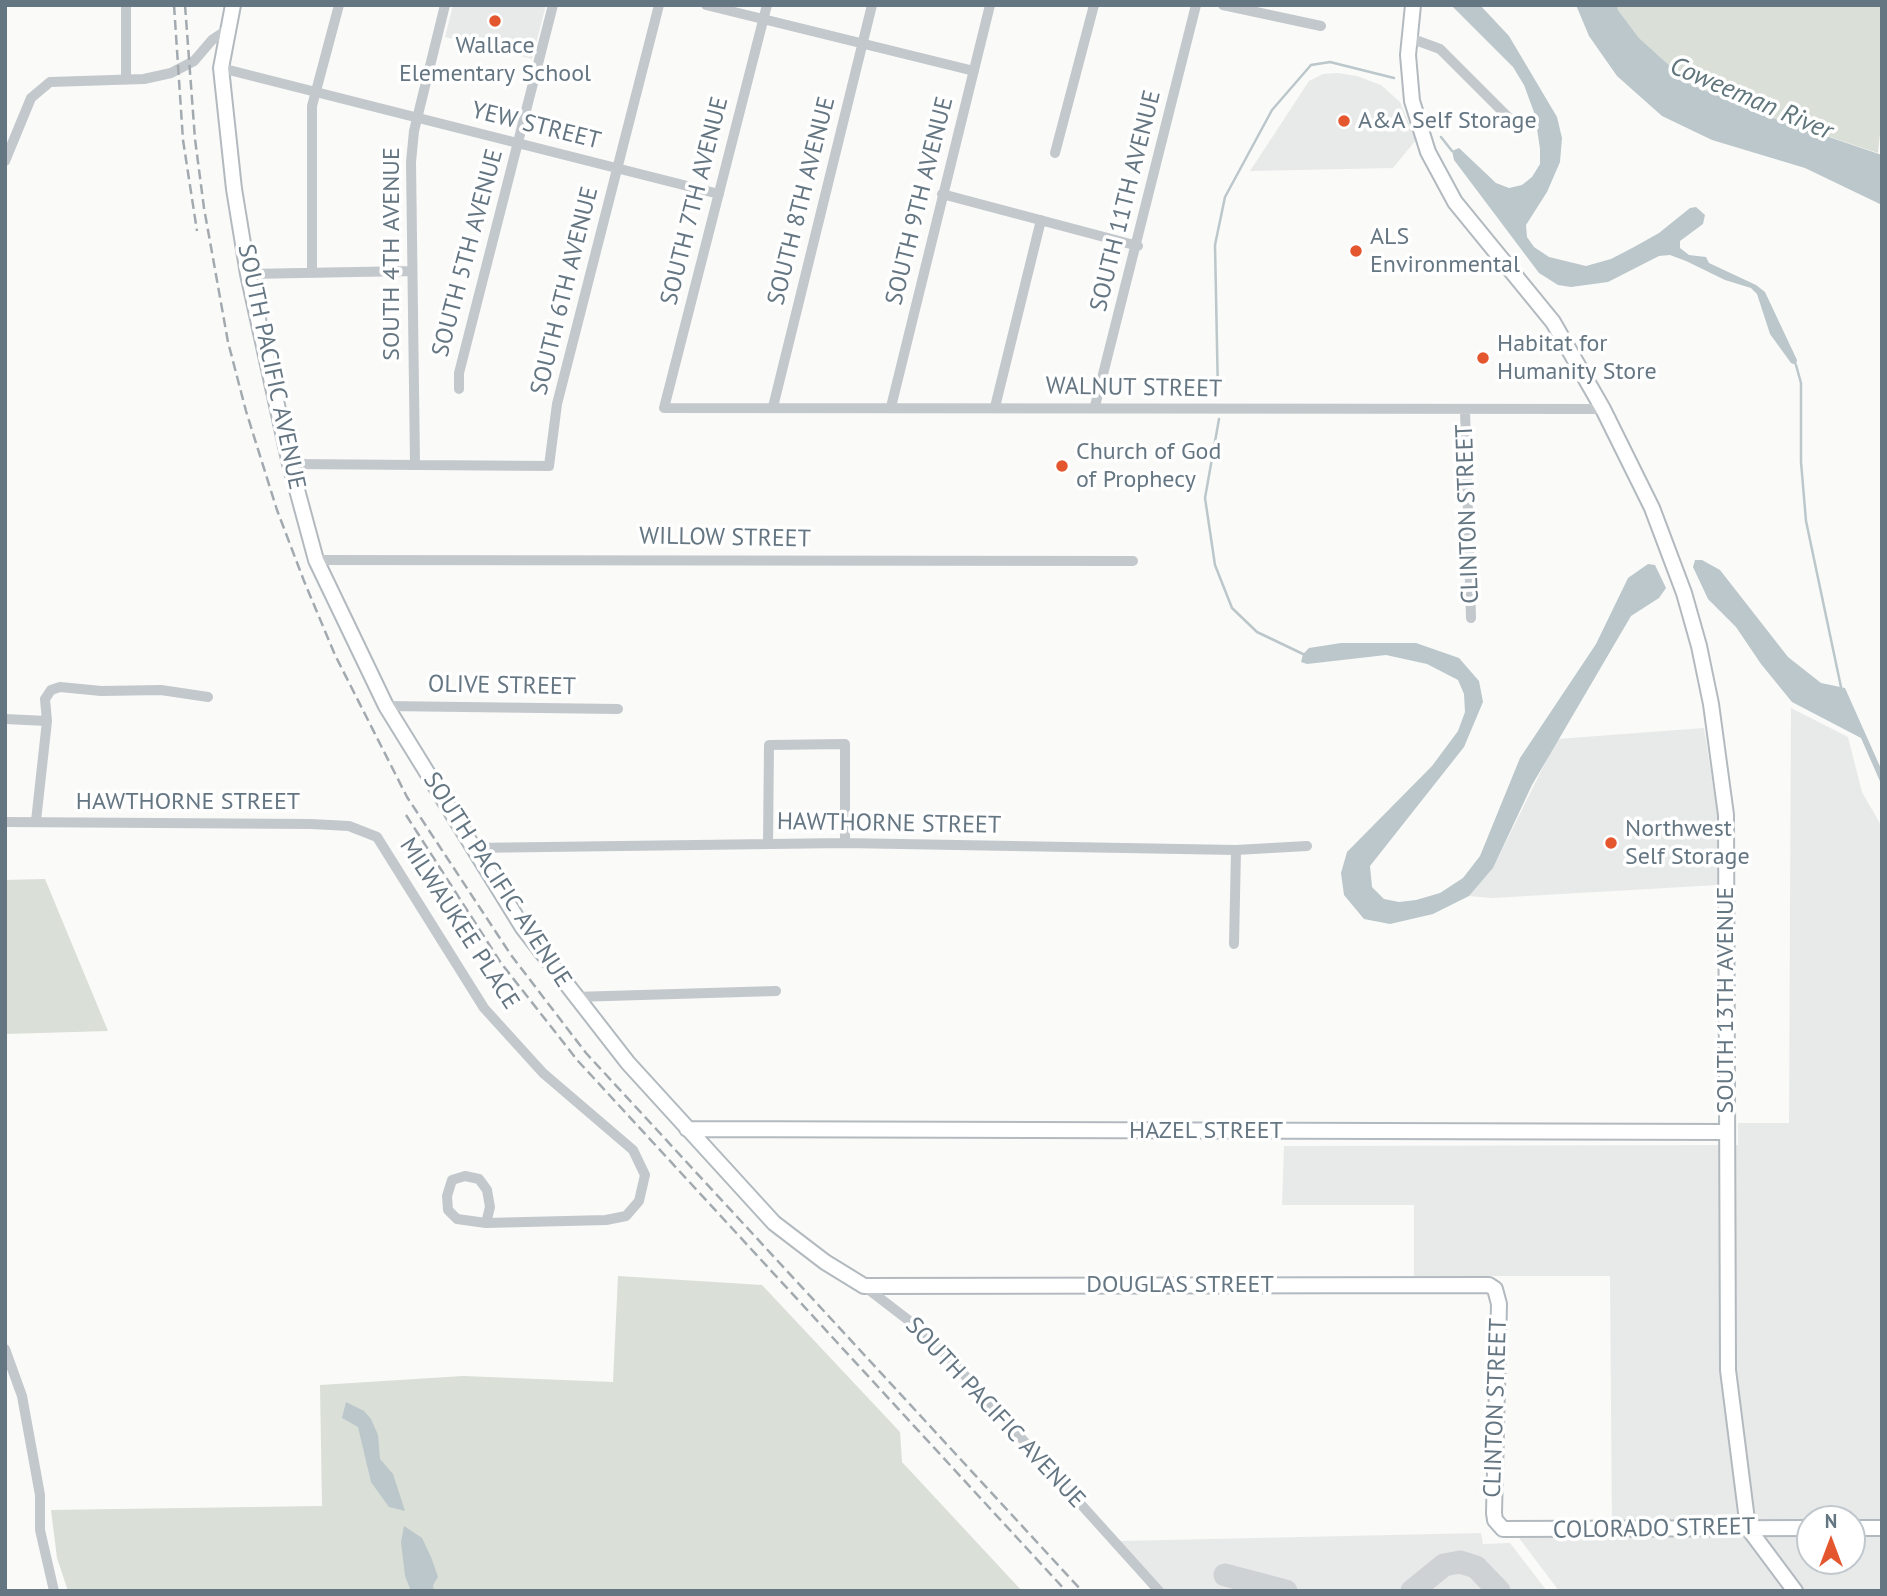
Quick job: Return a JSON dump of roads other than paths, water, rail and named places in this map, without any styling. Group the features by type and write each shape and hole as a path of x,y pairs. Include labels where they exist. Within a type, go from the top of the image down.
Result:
{"street":[{"path":"125,5 126,80"},
{"name":"SOUTH PACIFIC AVENUE","path":"233,5 221,68 234,189 248,274 290,464 316,560 386,706 471,848 523,928 574,997 628,1063 774,1223 916,1326 950,1359 1159,1591"},
{"path":"312,270 312,106 339,5"},
{"name":"SOUTH 4TH AVENUE","path":"415,464 410,271 411,162 417,118 444,5"},
{"name":"SOUTH 5TH AVENUE","path":"459,389 458,373 553,5"},
{"name":"SOUTH 6TH AVENUE","path":"415,464 549,466 557,404 659,5"},
{"path":"706,5 974,71"},
{"name":"SOUTH 7TH AVENUE","path":"664,408 768,5"},
{"name":"SOUTH 8TH AVENUE","path":"773,407 872,5"},
{"name":"SOUTH 9TH AVENUE","path":"891,407 990,5"},
{"path":"1055,153 1094,5"},
{"name":"SOUTH 11TH AVENUE","path":"1095,406 1138,246 1196,5"},
{"path":"1223,5 1321,26"},
{"name":"SOUTH 13TH AVENUE","path":"1413,5 1408,55 1412,101 1428,152 1455,202 1553,322 1603,409 1652,508 1684,593 1711,704 1726,814 1725,1132 1728,1370 1748,1528"},
{"path":"5,161 31,98 50,82 159,77 184,68 227,30"},
{"path":"1410,38 1440,49 1513,122"},
{"name":"YEW STREET","path":"221,68 719,194"},
{"path":"942,194 1138,246"},
{"path":"995,407 1041,220"},
{"path":"248,274 312,270 410,271"},
{"name":"WALNUT STREET","path":"664,408 1095,406 1233,411 1603,409"},
{"name":"CLINTON STREET","path":"1465,410 1471,618"},
{"path":"290,464 415,464"},
{"name":"WILLOW STREET","path":"316,560 1133,561"},
{"path":"36,821 47,721 47,694 61,687 101,691 161,690 208,697"},
{"name":"OLIVE STREET","path":"386,706 618,709"},
{"path":"5,719 47,721"},
{"path":"768,843 769,745 845,744 845,843"},
{"name":"HAWTHORNE STREET","path":"5,822 312,824 349,826 370,832"},
{"name":"MILWAUKEE PLACE","path":"370,832 383,843 484,1008 543,1073 633,1150 645,1175 639,1201 626,1216 606,1220 486,1223"},
{"name":"HAWTHORNE STREET","path":"471,848 768,843 1236,850 1307,846"},
{"path":"1234,944 1236,850"},
{"path":"574,997 776,991"},
{"name":"HAZEL STREET","path":"687,1129 1725,1132"},
{"path":"465,1177 479,1179 487,1190 490,1207 486,1223 457,1219 449,1210 447,1196 452,1180 465,1177"},
{"name":"DOUGLAS STREET","path":"864,1286 1483,1284 1495,1289"},
{"name":"CLINTON STREET","path":"1495,1289 1499,1304 1494,1513 1499,1526"},
{"path":"5,1349 22,1396 40,1495 40,1530 54,1591"},
{"name":"COLORADO STREET","path":"1499,1526 1510,1532 1796,1528"},
{"path":"1748,1528 1795,1591"}],"waterway":[{"path":"1218,395 1215,245 1225,197 1272,110 1311,65 1330,62 1394,78"},
{"path":"1441,137 1452,151"},
{"path":"1796,365 1801,383 1801,462 1806,521 1841,687"},
{"path":"1219,419 1205,498 1215,565 1232,608 1257,632 1303,654"}],"railway":[{"path":"174,5 183,140 197,231"},
{"path":"185,5 195,139 204,208 228,342 246,411 277,510 304,581 335,655 407,797 511,955 586,1053 1082,1591"},
{"path":"406,815 501,963 578,1061 1066,1591"}],"place":[{"name":"Wallace Elementary School","path":"495,21"},
{"name":"A&A Self Storage","path":"1344,121"},
{"name":"ALS Environmental","path":"1356,251"},
{"name":"Habitat for Humanity Store","path":"1483,358"},
{"name":"Church of God of Prophecy","path":"1062,466"},
{"name":"Northwest Self Storage","path":"1611,843"}],"water label":[{"name":"Coweeman River","path":"1751,99"}]}
